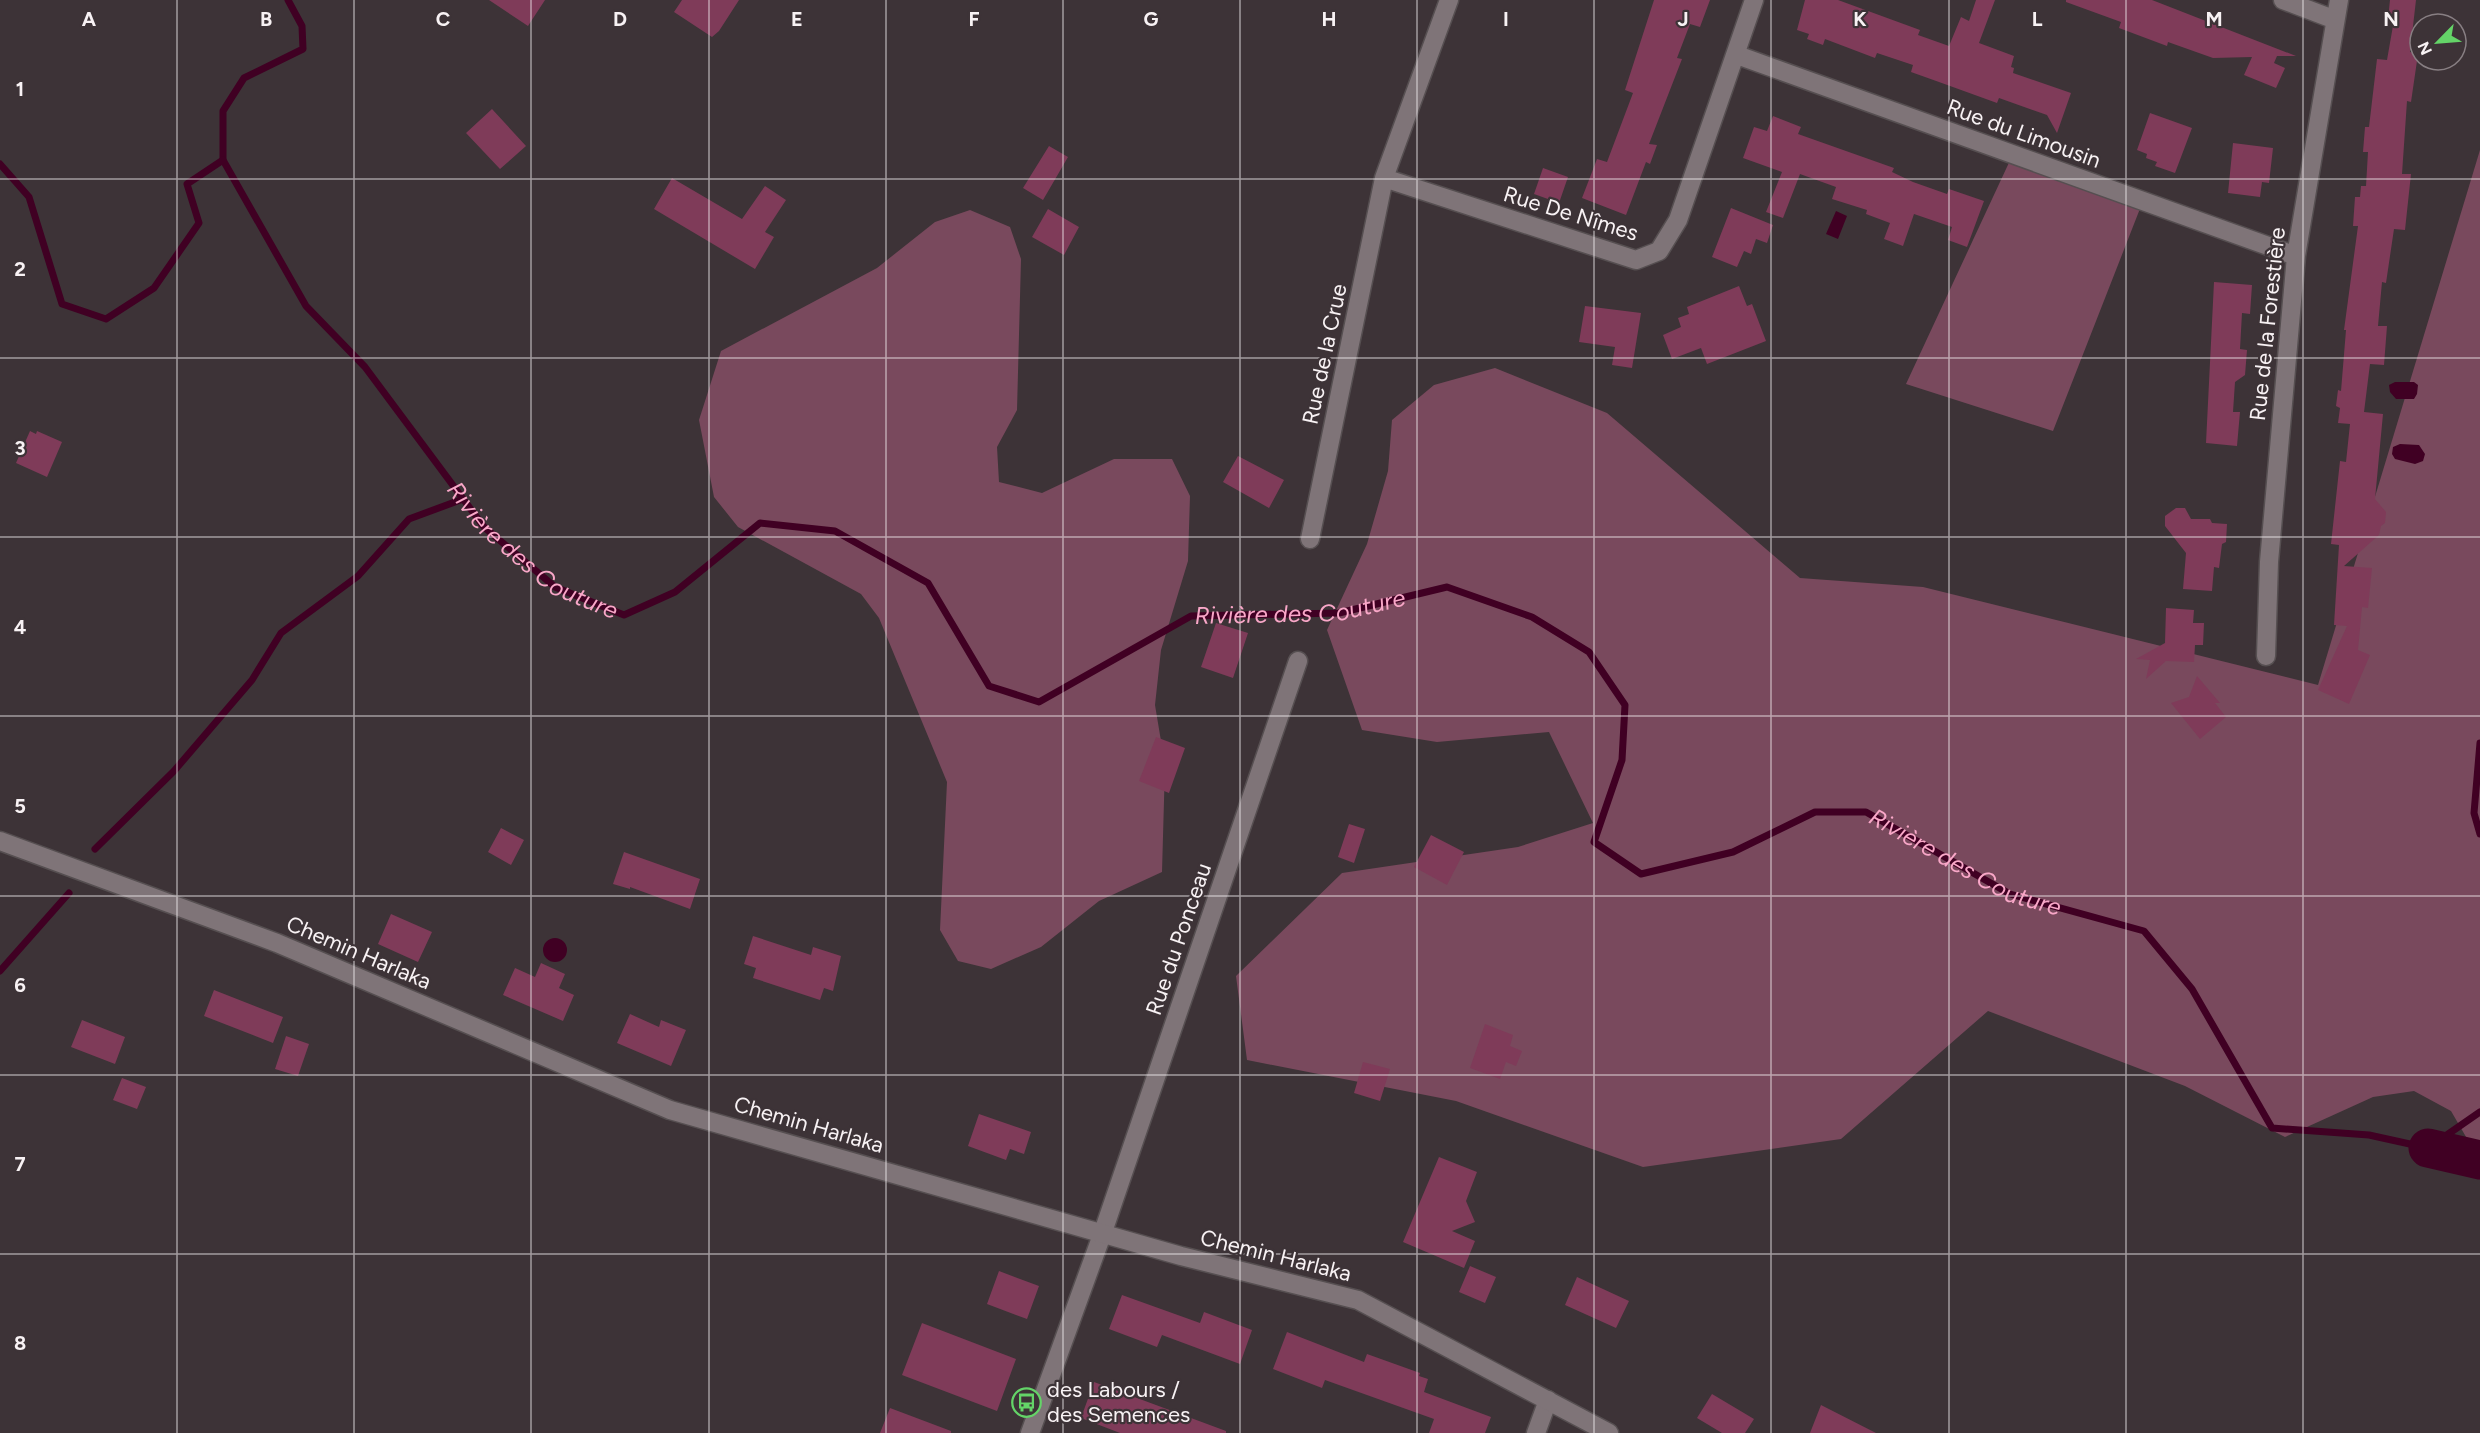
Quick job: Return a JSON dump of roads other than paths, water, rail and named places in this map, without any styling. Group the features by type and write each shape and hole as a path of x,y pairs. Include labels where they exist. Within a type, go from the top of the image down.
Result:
{"street":[{"name":"Rue de la Crue","path":"1311,539 1384,178 1449,0"},
{"name":"Rue De Nîmes","path":"1384,178 1636,260 1659,251 1678,220 1737,55 1754,0"},
{"path":"2283,0 2333,19"},
{"name":"Rue de la Forestière","path":"2266,656 2269,562 2295,256 2333,19 2339,0"},
{"name":"Rue du Limousin","path":"1737,55 2295,256"},
{"name":"Rue du Ponceau","path":"1030,1433 1103,1232 1298,660"},
{"name":"Chemin Harlaka","path":"0,841 277,943 670,1110 1181,1256 1358,1300 1609,1433"},
{"path":"1536,1433 1548,1400"}],"waterway":[{"name":"Rivière des Couture","path":"288,0 302,26 303,49 244,78 223,111 223,160 306,306 365,367 484,527 555,587 624,615 675,592 760,523 835,531 928,583 989,686 1039,702 1191,616 1339,613 1447,587 1532,617 1589,652 1625,705 1622,760 1594,842 1641,874 1733,852 1815,812 1866,812 2010,894 2144,931 2192,989 2272,1128 2369,1135 2428,1148 2480,1112"},
{"path":"0,164 29,197 62,304 106,319 154,288 199,223 187,184 223,160"},
{"path":"95,849 174,771 252,680 281,633 358,576 409,519 463,499"},
{"path":"2480,743 2474,813 2480,834"},
{"path":"0,971 69,893"},
{"name":"Rivière des Couture","path":"2428,1148 2480,1160"}],"place":[{"name":"des Labours / des Semences","path":"1026,1402"}]}
